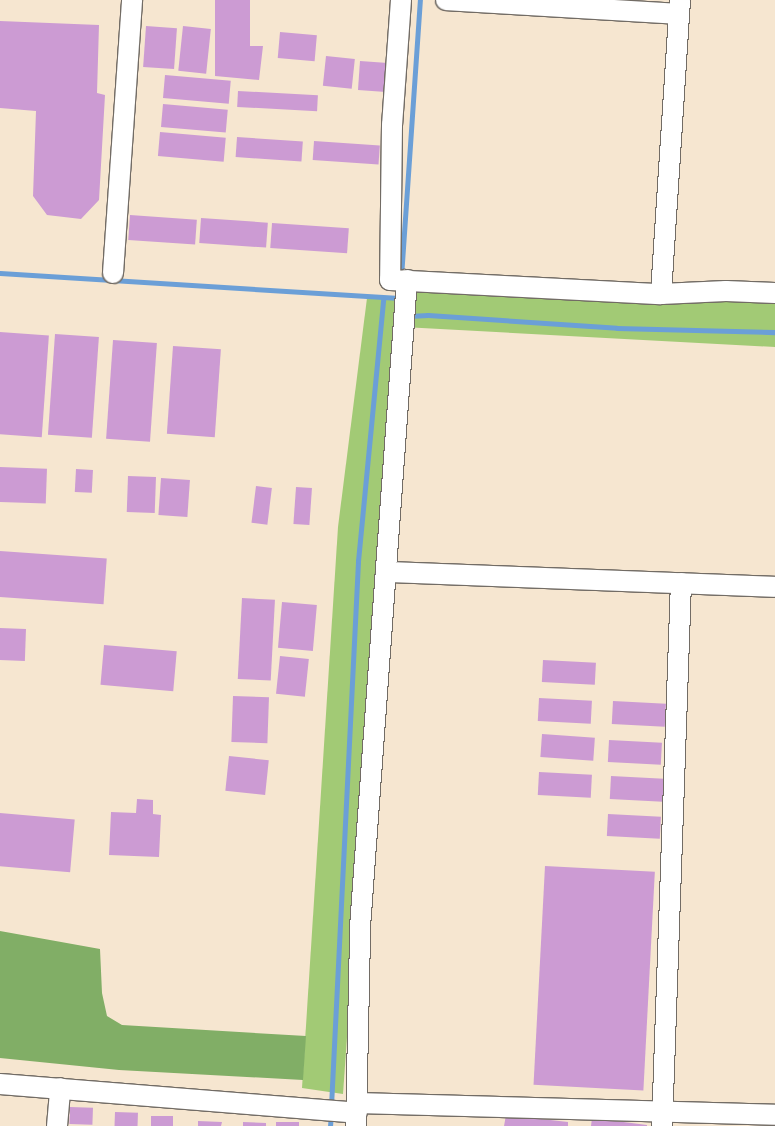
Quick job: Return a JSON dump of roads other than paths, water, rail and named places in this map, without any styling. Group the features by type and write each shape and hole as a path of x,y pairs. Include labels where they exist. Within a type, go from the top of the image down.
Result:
{"street":[{"path":"113,273 132,0"},
{"path":"401,0 392,125 390,280 661,294 726,291 775,293"},
{"path":"446,0 680,7 661,294"},
{"path":"357,1114 360,927 407,280"},
{"path":"386,572 775,587"},
{"path":"662,1118 681,584"},
{"path":"0,1084 60,1088 318,1118 357,1114 662,1118 775,1115"},
{"path":"57,1126 60,1088"}],"waterway":[{"path":"401,277 420,0"},
{"path":"0,273 399,298"},
{"path":"331,1106 358,561 383,299"},
{"path":"409,316 428,315 617,328 775,332"},
{"path":"330,1126 331,1115"}]}
